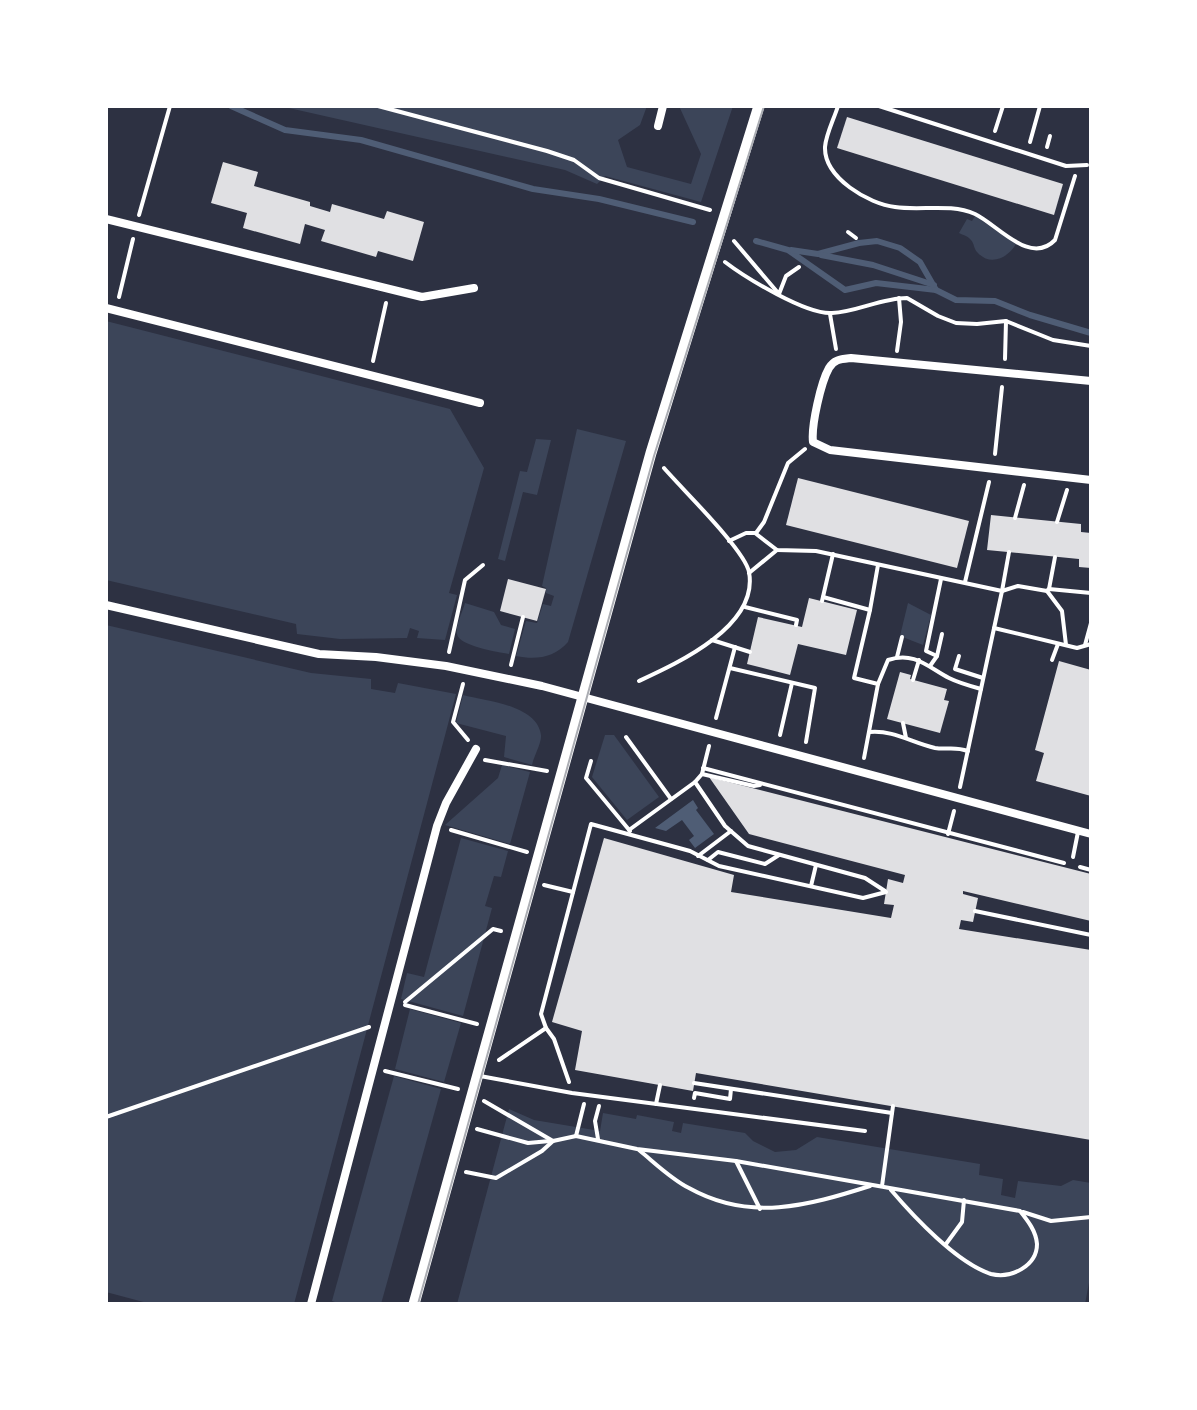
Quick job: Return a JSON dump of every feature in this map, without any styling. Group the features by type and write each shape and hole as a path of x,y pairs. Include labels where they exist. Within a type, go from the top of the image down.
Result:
{"street":[{"path":"658,126 663,106"},
{"path":"414,1304 651,453 759,106"},
{"path":"106,219 422,297 474,288"},
{"path":"106,308 480,403"},
{"path":"1091,381 896,361 837,359 829,367 811,428 813,442 830,450 1091,480"},
{"path":"106,605 319,654 376,657 508,678 713,730 1091,834"},
{"path":"311,1304 437,826 473,753"}],"lane":[{"path":"879,106 1066,166 1087,165"},
{"path":"1073,857 1078,832"},
{"path":"478,1075 572,1093 865,1131"},
{"path":"656,1104 660,1085"}],"path":[{"path":"116,311 170,106"},
{"path":"378,106 547,151 574,160 599,178 726,215"},
{"path":"838,106 825,145 828,161 846,183 875,201 896,208 939,208 974,214 1034,249 1044,248 1055,240 1076,166"},
{"path":"1027,153 1040,106"},
{"path":"848,232 856,238"},
{"path":"720,233 736,242 779,294"},
{"path":"714,254 744,277 795,304 830,314 907,298 956,323 1006,321 1053,340 1091,346"},
{"path":"779,294 786,276 799,267"},
{"path":"370,375 389,289"},
{"path":"896,361 901,322 899,298"},
{"path":"830,314 837,359"},
{"path":"1006,321 1007,341"},
{"path":"755,533 764,522 788,463 813,442"},
{"path":"639,681 712,640 745,607 749,573 729,541 651,453"},
{"path":"1015,518 1027,474"},
{"path":"1057,522 1070,479"},
{"path":"729,541 746,533 755,533 777,550 833,554 1002,591 1018,586 1091,593"},
{"path":"749,573 777,550"},
{"path":"958,799 1009,552"},
{"path":"833,554 823,599 870,610"},
{"path":"1055,557 1048,590 1062,611 1066,645"},
{"path":"878,564 854,678 878,684"},
{"path":"446,666 465,580 483,565"},
{"path":"937,656 926,651 941,578"},
{"path":"745,607 797,620 796,625"},
{"path":"508,678 523,617"},
{"path":"994,628 1077,648 1088,644 1091,623"},
{"path":"930,666 937,656 942,634"},
{"path":"897,657 902,637"},
{"path":"712,640 750,652"},
{"path":"1052,660 1058,644"},
{"path":"630,831 695,782 702,771 735,647"},
{"path":"959,656 955,669 983,678"},
{"path":"860,772 878,684 888,660 897,657 919,660 948,678 981,689"},
{"path":"913,680 919,660"},
{"path":"730,668 815,688 803,756"},
{"path":"466,670 453,722 473,753 561,774"},
{"path":"777,749 792,683"},
{"path":"903,723 906,738"},
{"path":"870,732 884,731 935,748 952,746 968,751"},
{"path":"626,737 671,799"},
{"path":"591,761 586,778 630,831"},
{"path":"702,771 1091,870"},
{"path":"572,1093 554,1039 541,1014 591,824 630,831 719,866 863,898 886,892 865,878 748,846 731,831 695,782"},
{"path":"948,834 952,817"},
{"path":"437,826 539,856"},
{"path":"698,856 731,831"},
{"path":"707,861 718,852 765,864 779,855"},
{"path":"811,886 816,865"},
{"path":"532,882 573,892"},
{"path":"975,911 1091,935"},
{"path":"491,1027 403,1004 493,929 517,935"},
{"path":"106,1117 386,1021"},
{"path":"478,1075 546,1028"},
{"path":"375,1068 473,1094 553,1141"},
{"path":"694,1083 892,1113"},
{"path":"695,1093 730,1099 731,1089"},
{"path":"882,1186 893,1106"},
{"path":"576,1136 583,1110"},
{"path":"598,1112 595,1121 598,1139"},
{"path":"464,1126 528,1143 576,1136 637,1149 736,1161 891,1190 964,1200 1020,1211 1051,1221 1091,1217"},
{"path":"452,1169 496,1178 553,1141"},
{"path":"637,1149 685,1187 732,1206 760,1209 797,1206 872,1185"},
{"path":"736,1161 760,1209"},
{"path":"891,1190 946,1244 993,1274 1015,1273 1031,1262 1037,1246 1034,1231 1020,1211"},
{"path":"946,1244 962,1222 964,1200"}],"shaded area":[{"path":"280,106 647,106 640,125 618,140 627,167 691,184 701,154 679,106 733,106 701,202 605,176 597,184 565,170"},
{"path":"975,216 1016,244 998,259 982,257 972,241 959,233 967,219 972,221"},
{"path":"106,321 450,409 484,468 449,593 457,595 445,640 417,638 419,631 410,628 407,638 340,639 297,634 296,624 106,580"},
{"path":"577,429 626,441 568,642 557,652 544,656 516,656 526,621 537,623 543,604 551,606 554,596 546,593 546,588 542,586"},
{"path":"536,439 551,440 537,495 523,492 505,561 498,559 520,471 527,472"},
{"path":"465,603 494,612 501,625 515,629 509,654 480,648 459,638 457,627"},
{"path":"908,603 931,615 923,645 900,636"},
{"path":"106,625 311,673 371,679 371,689 395,693 398,683 456,694 294,1304 151,1304 106,1292"},
{"path":"463,695 497,702 530,717 541,735 532,765 504,757 506,736 456,723"},
{"path":"605,735 614,735 659,797 627,820 592,777"},
{"path":"502,765 530,772 510,844 445,825 498,778"},
{"path":"693,800 698,808 696,810 714,834 695,848 689,840 694,836 682,820 666,831 655,828"},
{"path":"461,838 508,851 501,877 494,876 485,906 492,908 463,1016 401,999 407,973 424,977"},
{"path":"410,1009 461,1023 444,1082 395,1069"},
{"path":"394,1076 441,1089 381,1304 341,1304 332,1301"},
{"path":"509,1109 534,1120 600,1131 603,1113 636,1119 637,1115 674,1122 672,1131 681,1133 683,1123 745,1133 753,1141 775,1152 796,1150 817,1137 980,1164 979,1175 1003,1179 1001,1195 1015,1198 1018,1181 1061,1186 1073,1180 1091,1183 1091,1272 1085,1304 457,1304"}],"building":[{"path":"847,117 1063,184 1054,215 837,148"},
{"path":"223,162 258,172 254,186 310,202 310,206 330,212 332,204 384,219 387,211 424,222 413,261 378,251 376,257 321,241 325,230 305,224 300,244 243,228 247,213 211,203"},
{"path":"798,478 969,521 957,568 786,525"},
{"path":"991,515 1081,524 1081,532 1091,533 1091,568 1079,567 1079,559 987,550"},
{"path":"508,579 546,589 537,621 500,611"},
{"path":"809,598 857,610 846,655 798,644 790,675 747,664 758,617 802,627"},
{"path":"1059,661 1091,670 1091,796 1036,781 1044,753 1035,750"},
{"path":"900,672 911,675 910,679 947,689 944,700 949,701 940,733 887,719"},
{"path":"709,777 1091,874 1091,921 963,891 963,894 978,898 973,922 961,920 959,929 1091,950 1091,1140 696,1073 693,1091 575,1070 582,1031 552,1022 604,838 734,875 731,892 891,918 894,905 884,904 888,879 903,883 905,875 749,834"}],"waterway":[{"path":"231,106 285,130 361,140 533,189 599,199 693,222"},
{"path":"756,241 788,250 845,290 876,283 936,290 956,300 995,301 1091,333"},
{"path":"791,250 818,254 877,241 900,248 920,262 936,290"},
{"path":"821,255 873,265 934,285"}],"tram line":[{"path":"418,1304 654,456 764,106"}]}
